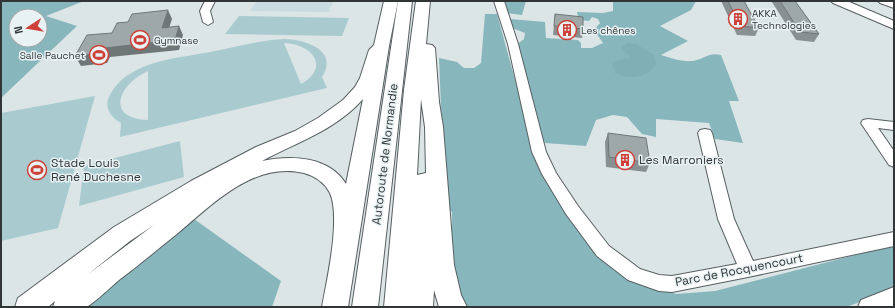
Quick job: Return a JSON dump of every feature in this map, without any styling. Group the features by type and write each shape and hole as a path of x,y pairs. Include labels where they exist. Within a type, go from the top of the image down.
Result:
{"highway":[{"path":"335,307 381,46 391,1"},
{"name":"Autoroute de Normandie","path":"365,307 405,1"},
{"name":"Autoroute de Normandie","path":"397,307 413,90 423,1"},
{"path":"420,23 426,34 430,102 434,127 441,265 449,299 454,307"},
{"path":"28,307 122,234 199,186 263,152 302,135 325,122 349,104 362,89 368,78 377,50 381,46"},
{"path":"420,307 426,127 430,102"},
{"path":"66,307 216,190 248,172 280,164 309,166 334,180 342,195 344,214 344,257"}],"main road":[{"path":"837,1 894,24"},
{"path":"849,1 894,18"},
{"path":"876,18 894,30"},
{"path":"869,307 894,297"}],"street":[{"path":"208,22 205,11 210,1"},
{"name":"Parc de Rocquencourt","path":"499,1 513,44 539,152 549,174 572,210 603,251 634,275 659,283 672,284 748,270 894,239"},
{"path":"883,1 894,5"},
{"path":"894,126 868,123 894,162"},
{"path":"705,133 726,219 748,270"}],"shaded area":[{"path":"1,1 84,1 48,15 48,8 8,8 8,48 48,48 48,17 77,26 1,98"},
{"path":"257,1 334,1 329,10 331,11 329,12 250,11"},
{"path":"503,1 526,1 522,15 505,13"},
{"path":"613,1 696,1 691,10 660,26 688,41 661,55 676,60 693,61 713,54 721,55 739,101 729,101 743,143 715,139 709,123 656,119 656,137 642,134 627,117 613,115 596,120 586,146 545,143 538,129 516,45 524,39 525,33 512,28 510,19 545,22 546,38 578,40 581,43 581,48 592,48 603,43 594,30 600,23 598,19 592,17 589,21 579,20 577,12 603,13 613,11"},
{"path":"485,14 497,14 531,138 553,189 641,282 676,294 715,291 894,245 894,290 846,307 465,307 452,271 452,212 445,206 439,58 457,62 464,68 474,68 481,63"},
{"path":"239,16 349,18 342,36 225,34"},
{"path":"293,40 310,44 318,48 323,53 326,60 326,68 322,77 327,88 120,137 121,123 110,113 107,103 115,87 129,74 161,61 257,42","holes":["284,43 303,47 310,52 314,58 316,64 315,71 301,84","148,71 148,120 134,118 125,113 121,107 121,100 124,92 130,84"]},
{"path":"628,43 636,44 654,55 656,64 648,72 638,77 627,77 615,73 612,63 614,61 629,58 630,56 622,50 621,47"},
{"name":"Stade Louis René Duchesne","path":"95,96 58,228 1,241 1,113"},
{"path":"180,141 184,177 79,206 84,166"},
{"path":"194,219 281,281 272,307 83,307"}],"building":[{"path":"728,1 744,1 759,28 740,26"},
{"path":"780,1 795,1 819,34 800,32"},
{"path":"168,10 162,28 179,26 175,40 105,48 102,53 75,56 87,35 112,33 117,23 128,22 132,14"},
{"path":"555,14 583,17 583,29 554,26"},
{"path":"608,133 646,138 650,163 609,157"}],"place":[{"name":"AKKA Technologies","path":"738,19"},
{"name":"Les chênes","path":"567,30"},
{"name":"Gymnase","path":"140,40"},
{"name":"Salle Pauchet","path":"99,55"},
{"name":"Les Marroniers","path":"625,160"},
{"name":"Stade Louis René Duchesne","path":"37,170"}]}
